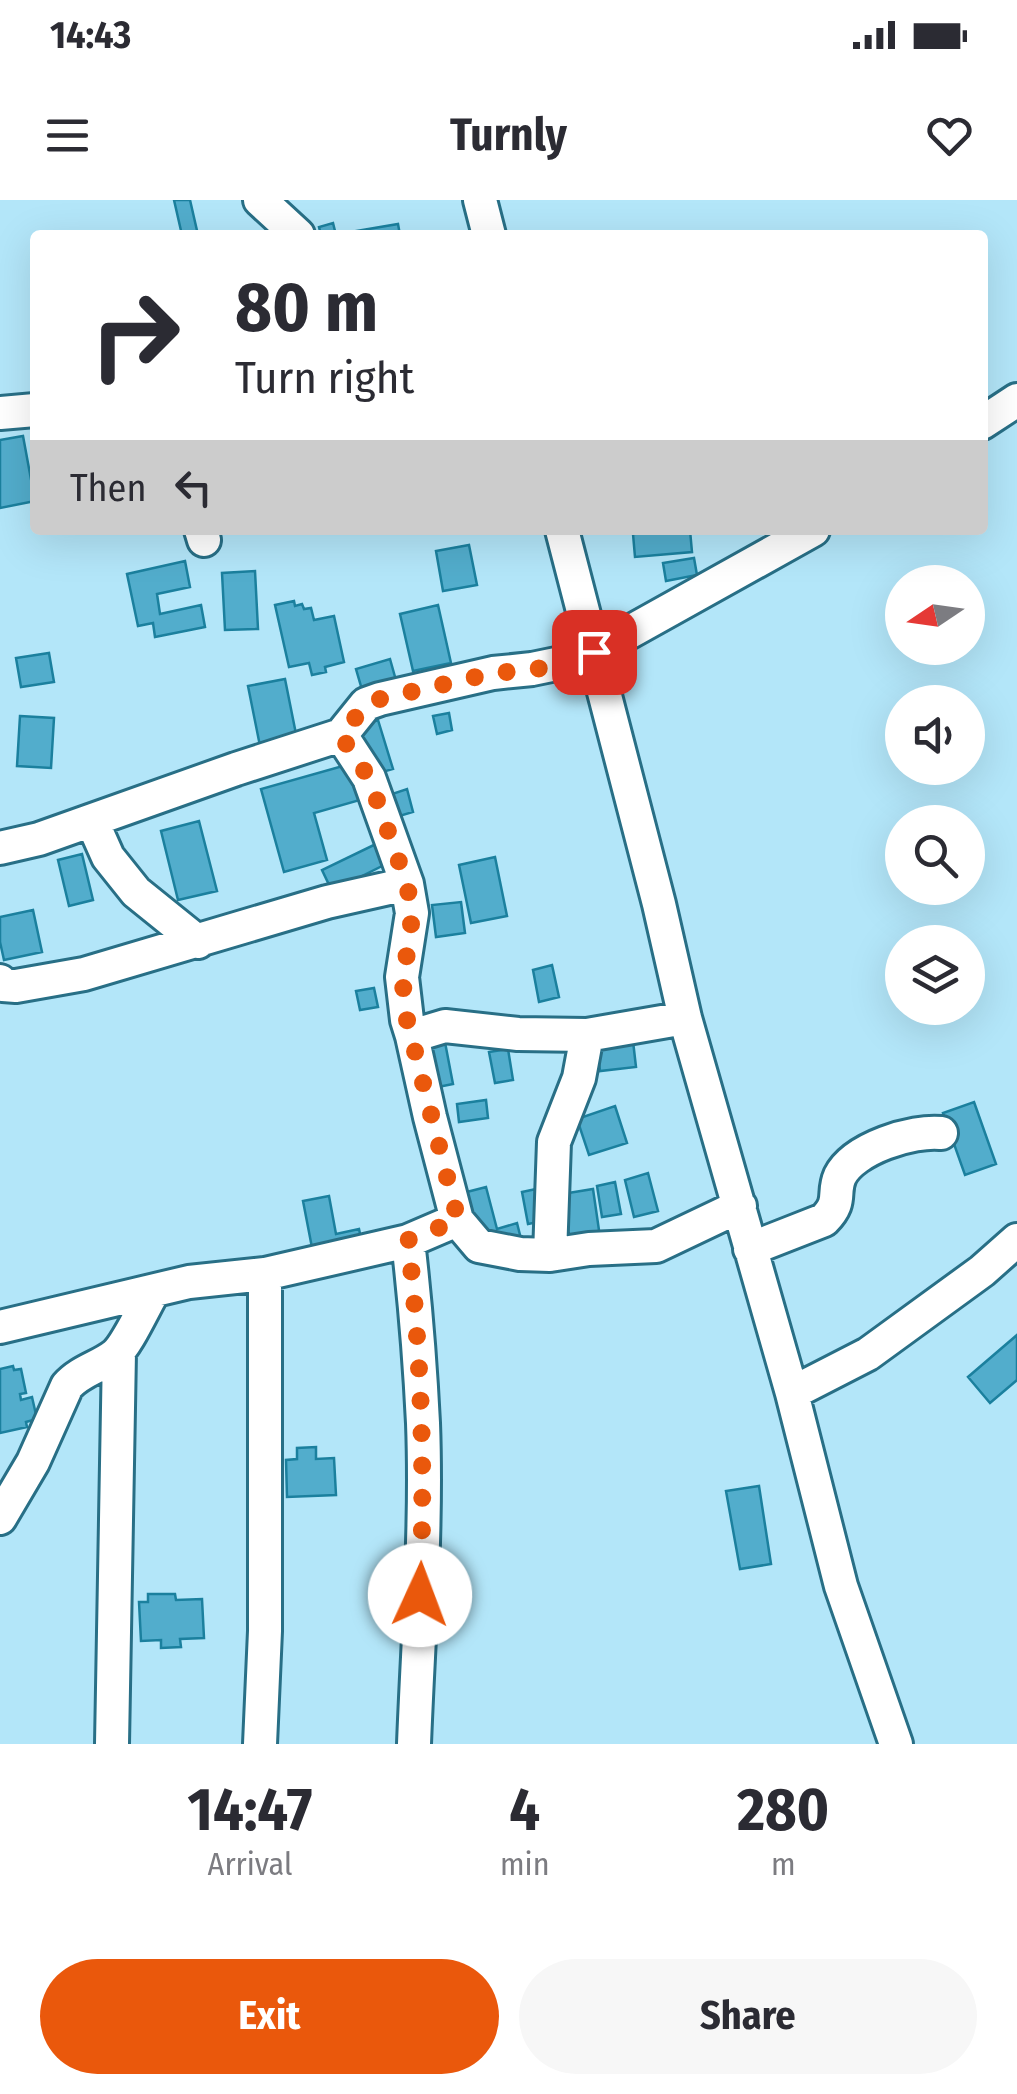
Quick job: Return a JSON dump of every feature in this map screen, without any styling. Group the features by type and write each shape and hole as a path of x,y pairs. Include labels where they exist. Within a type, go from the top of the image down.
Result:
{"street":[{"path":"260,200 293,230"},
{"path":"480,200 488,230"},
{"path":"988,419 1017,400"},
{"path":"0,413 30,410"},
{"path":"563,535 686,1018 792,1393 841,1586 896,1744"},
{"path":"0,848 39,839 341,736 366,704 380,699 493,673 532,670 594,652 804,535"},
{"path":"341,736 369,778 407,884 412,914 402,977 407,1020 458,1220 478,1246 550,1255 656,1246 740,1206"},
{"path":"92,821 108,856 136,892 198,942"},
{"path":"0,981 16,986 84,974 327,902 407,884"},
{"path":"412,1036 445,1026 518,1034 586,1035 686,1018"},
{"path":"550,1255 554,1142 579,1078 586,1035"},
{"path":"750,1249 824,1220 838,1199 842,1173 863,1154 926,1131 941,1132"},
{"path":"0,1327 189,1282 266,1274 408,1240 458,1220"},
{"path":"408,1240 423,1425 414,1744"},
{"path":"792,1393 868,1354 1017,1240"},
{"path":"260,1744 265,1631 266,1274"},
{"path":"0,1518 33,1462 67,1386 76,1376 119,1352 153,1292"},
{"path":"112,1744 119,1352"}],"building":[{"path":"174,200 190,200 197,230 181,230"},
{"path":"333,223 335,230 320,230 319,227"},
{"path":"398,224 399,230 363,230"},
{"path":"23,436 30,502 0,508 0,440"},
{"path":"633,535 690,535 692,552 635,557"},
{"path":"469,545 477,585 443,591 436,551"},
{"path":"694,558 697,575 666,581 663,563"},
{"path":"185,561 190,587 157,594 160,614 201,605 205,627 155,637 153,623 138,626 127,574"},
{"path":"255,571 258,629 225,630 222,573"},
{"path":"294,601 295,606 311,608 314,620 334,616 344,662 312,675 309,663 289,667 275,605"},
{"path":"438,605 451,663 413,671 400,614"},
{"path":"49,653 54,682 21,687 16,658"},
{"path":"390,659 399,691 365,700 356,669"},
{"path":"285,679 298,744 261,751 248,686"},
{"path":"449,713 452,730 437,734 433,716"},
{"path":"20,716 54,718 51,768 17,766"},
{"path":"378,720 393,769 372,775 357,726"},
{"path":"357,762 367,798 314,813 327,860 284,872 261,789"},
{"path":"407,789 413,812 386,820 380,798"},
{"path":"199,821 217,891 178,900 161,831"},
{"path":"378,843 388,863 332,891 322,870"},
{"path":"82,854 93,900 69,906 58,860"},
{"path":"495,857 507,916 471,923 459,865"},
{"path":"461,902 465,933 436,937 432,905"},
{"path":"33,910 42,952 4,960 0,917"},
{"path":"552,965 559,997 539,1002 533,970"},
{"path":"374,988 378,1007 360,1010 356,991"},
{"path":"444,1037 453,1084 428,1089 419,1041"},
{"path":"633,1041 636,1067 600,1071 597,1046"},
{"path":"508,1049 513,1080 495,1083 489,1052"},
{"path":"486,1100 488,1118 459,1122 457,1104"},
{"path":"974,1102 996,1164 965,1175 943,1113"},
{"path":"615,1106 627,1143 589,1155 577,1119"},
{"path":"648,1173 658,1211 634,1217 625,1180"},
{"path":"615,1182 621,1214 602,1217 597,1186"},
{"path":"486,1187 497,1229 517,1223 521,1239 475,1240 463,1193"},
{"path":"536,1189 543,1221 528,1224 522,1192"},
{"path":"593,1189 601,1244 563,1243 556,1195"},
{"path":"329,1196 336,1234 359,1229 363,1248 314,1258 303,1201"},
{"path":"1017,1335 1017,1380 990,1403 968,1377"},
{"path":"13,1366 14,1370 21,1369 26,1393 20,1394 21,1400 32,1397 37,1419 26,1422 27,1427 0,1433 0,1369"},
{"path":"316,1447 316,1459 334,1458 336,1495 287,1497 286,1460 297,1459 297,1448"},
{"path":"759,1486 771,1564 740,1569 726,1491"},
{"path":"148,1594 175,1594 176,1600 202,1599 204,1638 180,1639 181,1647 161,1648 161,1640 141,1641 139,1602 148,1602"}],"route":[{"path":"420,1595 423,1425 408,1240 458,1220 407,1020 402,977 412,914 407,884 369,778 341,736 366,704 380,699 493,673 532,670 594,652"}]}
